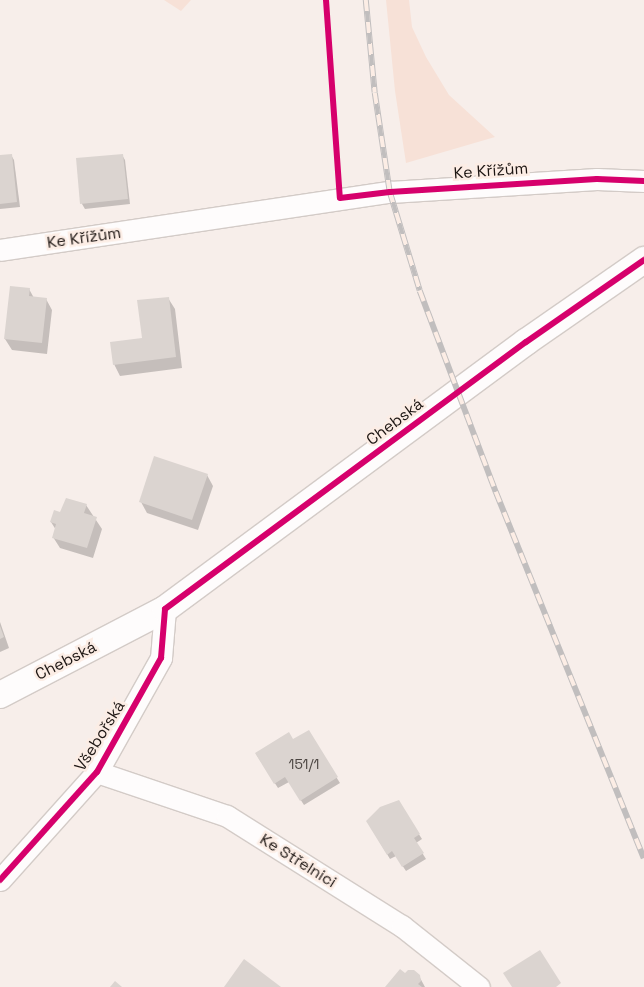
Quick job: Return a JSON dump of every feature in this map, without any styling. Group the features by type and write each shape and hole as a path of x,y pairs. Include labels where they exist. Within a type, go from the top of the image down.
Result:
{"street":[{"name":"Ke Křížům","path":"0,250 390,192 596,178 644,181"},
{"name":"Chebská","path":"0,695 165,609 526,342 644,260"},
{"name":"Všebořská","path":"0,880 97,772 161,658 165,609"},
{"name":"Ke Střelnici","path":"97,772 227,816 402,926 479,987"}],"shaded area":[{"path":"164,0 191,0 181,11"},
{"path":"386,0 409,0 412,27 426,57 449,95 495,137 406,163 395,91"}],"building":[{"path":"12,154 17,202 0,204 0,155"},
{"path":"123,154 128,199 80,204 76,158"},
{"path":"10,286 30,288 29,296 47,298 42,343 4,339"},
{"path":"169,297 176,357 113,365 110,342 142,338 137,300"},
{"path":"154,456 208,474 192,520 139,502"},
{"path":"66,498 87,504 84,513 97,517 87,548 52,538 56,524 50,522 54,510 60,512"},
{"path":"0,626 4,637 0,639"},
{"path":"309,730 338,777 300,801 285,777 274,784 255,753 289,732 293,739"},
{"path":"399,800 420,834 414,838 424,853 402,867 392,851 387,855 366,821 380,807"},
{"path":"540,950 561,983 556,987 512,987 503,973"},
{"path":"244,959 281,987 224,987"},
{"path":"400,969 405,973 408,970 414,970 420,975 421,981 418,984 422,987 385,987"},
{"path":"115,981 122,987 110,987"}],"railway":[{"path":"366,0 375,93 390,192 420,291 496,492 644,858"}],"cycle path":[{"path":"326,0 340,198 390,192 597,179 644,181"},
{"path":"0,880 97,772 161,658 165,609 526,342 644,260"}]}
